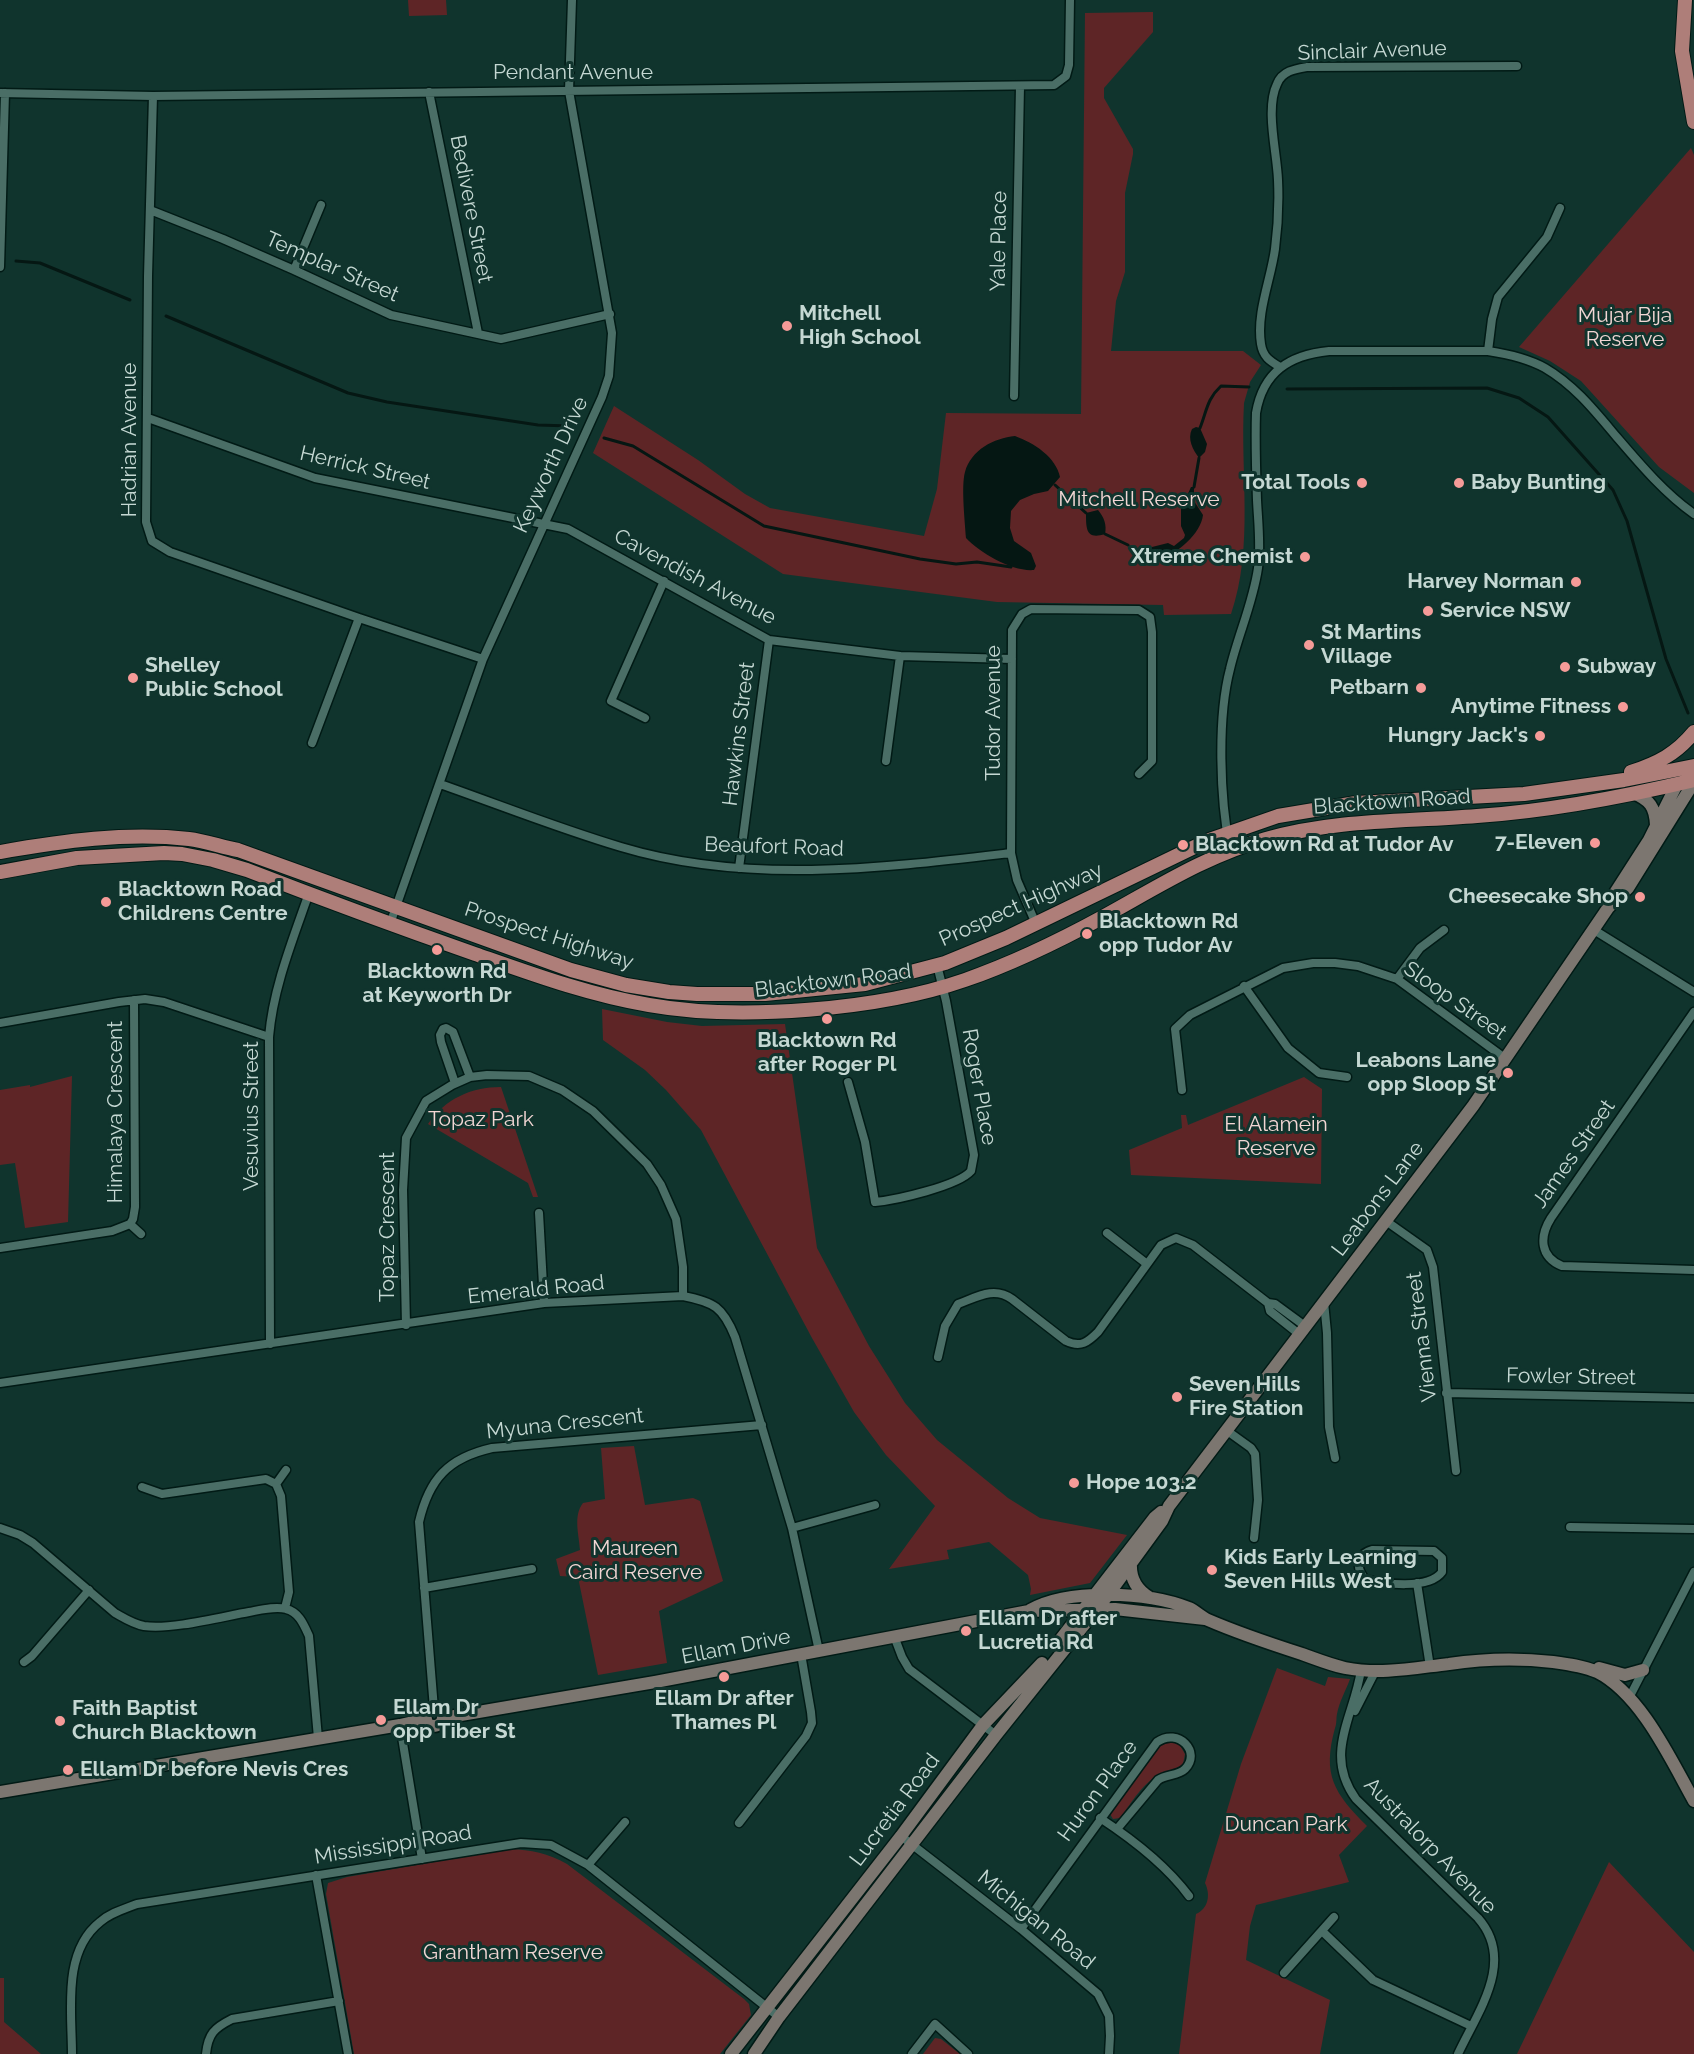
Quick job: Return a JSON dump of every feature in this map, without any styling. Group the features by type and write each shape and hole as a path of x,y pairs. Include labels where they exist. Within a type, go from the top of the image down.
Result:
{"main road":[{"path":"1685,0 1682,51 1694,122"},
{"path":"1593,785 1662,760 1676,751 1694,732"},
{"path":"1677,784 1690,767 1694,752"},
{"name":"Blacktown Road","path":"1149,870 1209,840 1278,816 1356,803 1507,795 1593,785 1690,767"},
{"name":"Blacktown Road","path":"0,872 77,858 154,853 182,854 213,860 558,983 648,1005 679,1010 748,1012 828,1007 882,1000 943,987 987,971 1069,934 1230,850 1281,835 1321,826 1359,822 1511,813 1573,805 1694,781"},
{"name":"Prospect Highway","path":"0,852 55,843 123,837 189,839 238,850 572,970 626,985 669,992 765,994 865,984 937,965 1006,938 1149,870"}],"street":[{"name":"Keyworth Drive","path":"390,924 483,659 602,398 609,376 612,343 610,314 570,91 572,0"},
{"name":"Pendant Avenue","path":"2,93 153,96 1054,85 1066,76 1069,65 1070,0"},
{"name":"Sinclair Avenue","path":"1280,367 1265,357 1261,343 1262,308 1275,249 1278,208 1278,176 1272,112 1277,82 1288,71 1307,68 1517,66"},
{"name":"Yale Place","path":"1014,396 1020,86"},
{"name":"Bedivere Street","path":"429,92 478,333"},
{"path":"0,267 2,93"},
{"name":"Hadrian Avenue","path":"153,96 146,522 152,541 170,552 483,659"},
{"path":"294,270 321,205"},
{"path":"1488,351 1491,319 1498,297 1547,237 1560,208"},
{"name":"Templar Street","path":"150,210 223,239 391,315 501,339 610,314"},
{"path":"1230,850 1223,791 1223,731 1226,692 1230,669 1254,590 1259,555 1256,413 1262,393 1280,367 1297,356 1313,352 1488,351 1504,353 1533,362 1563,380 1581,395 1663,488 1694,514"},
{"name":"Herrick Street","path":"148,418 315,478 544,524"},
{"name":"Cavendish Avenue","path":"544,524 568,529 769,640 900,656 1012,658"},
{"path":"645,718 611,701 664,581"},
{"name":"Tudor Avenue","path":"1036,924 1017,880 1011,852 1012,630 1022,614 1031,609 1140,610 1150,617 1152,761 1139,774"},
{"path":"312,742 358,618"},
{"name":"Hawkins Street","path":"739,868 769,640"},
{"path":"886,761 900,656"},
{"name":"Leabons Lane","path":"1608,908 1628,888 1694,781"},
{"name":"Beaufort Road","path":"440,784 622,848 675,859 739,868 818,870 916,864 1011,852"},
{"name":"Leabons Lane","path":"1091,1609 1108,1595 1162,1521 1169,1506 1506,1059 1608,908 1617,888 1643,850 1677,784"},
{"path":"1633,793 1652,804 1656,826"},
{"name":"Vesuvius Street","path":"270,1344 268,1037 274,998 309,893"},
{"path":"1397,979 1420,948 1444,930"},
{"path":"1594,930 1694,992"},
{"name":"Sloop Street","path":"1182,1090 1175,1029 1190,1015 1244,986 1283,968 1313,963 1358,966 1397,979 1506,1059"},
{"name":"Roger Place","path":"848,1082 865,1143 875,1202 891,1200 959,1181 971,1171 974,1155 937,965"},
{"path":"1244,986 1288,1048 1319,1073 1347,1077"},
{"path":"0,1023 134,999 154,1000 268,1037"},
{"name":"Himalaya Crescent","path":"0,1248 112,1231 130,1224 133,1219 135,1207 134,999"},
{"name":"James Street","path":"1694,1012 1545,1226 1542,1238 1549,1258 1562,1266 1694,1270"},
{"path":"456,1083 441,1042 440,1035 443,1029 446,1028 453,1032 470,1077"},
{"name":"Topaz Crescent","path":"406,1325 403,1190 406,1138 426,1101 470,1077 487,1075 529,1076 562,1090 592,1111 632,1148 660,1185 676,1219 683,1267 683,1296"},
{"path":"539,1213 544,1303"},
{"name":"Vienna Street","path":"1386,1221 1427,1250 1433,1267 1456,1471"},
{"name":"Himalaya Crescent","path":"130,1224 141,1234"},
{"path":"1107,1233 1147,1264"},
{"path":"938,1357 945,1326 958,1304 995,1291 1005,1293 1066,1341 1075,1345 1087,1343 1098,1332 1161,1245 1176,1238 1193,1245 1268,1303 1270,1311 1302,1330"},
{"name":"Emerald Road","path":"0,1383 544,1303 683,1296 703,1299 727,1317 735,1337 792,1528 819,1651"},
{"path":"1324,1302 1329,1428 1335,1458"},
{"name":"Fowler Street","path":"1446,1393 1694,1398"},
{"name":"Myuna Crescent","path":"438,1713 419,1522 424,1500 444,1470 465,1455 492,1448 762,1425"},
{"path":"1226,1430 1251,1448 1255,1454 1258,1500 1254,1538"},
{"path":"276,1484 286,1470"},
{"path":"142,1487 162,1494 266,1479 276,1484 281,1496 289,1592 285,1608"},
{"path":"792,1528 875,1505"},
{"name":"Leabons Lane","path":"1095,1595 1155,1517 1169,1506"},
{"path":"1570,1527 1694,1529"},
{"path":"0,1528 20,1535 33,1543 115,1613 142,1626 165,1625 285,1608 295,1613 304,1623 309,1636 318,1738"},
{"path":"1372,1550 1434,1551 1443,1560 1441,1574 1417,1583 1395,1584 1365,1579 1359,1569 1359,1558 1372,1550"},
{"path":"1131,1563 1131,1574 1136,1587 1151,1599"},
{"path":"424,1588 532,1569"},
{"path":"1629,1698 1694,1572"},
{"path":"1417,1583 1430,1667"},
{"path":"24,1662 33,1656 89,1590"},
{"path":"1029,1611 1041,1604 1095,1595 1151,1599 1192,1609 1205,1619 1286,1649 1339,1666 1375,1672 1482,1660 1525,1659 1589,1669 1608,1679 1629,1698 1661,1744 1694,1801"},
{"name":"Lucretia Road","path":"754,2054 779,2017 1091,1609 1095,1595"},
{"name":"Lucretia Road","path":"731,2054 766,2006 901,1836 983,1725 1091,1609"},
{"path":"1029,1611 1138,1610 1191,1619 1205,1619"},
{"name":"Ellam Drive","path":"400,1725 426,1719 431,1725 436,1726 441,1723 438,1713 655,1682 1029,1611"},
{"path":"1052,1611 1060,1621 1062,1638"},
{"path":"894,1636 909,1669 996,1735"},
{"path":"739,1823 806,1736 812,1724 801,1654"},
{"path":"1589,1669 1599,1668 1625,1675 1643,1670"},
{"name":"Australorp Avenue","path":"1361,1670 1340,1758 1342,1775 1348,1788 1356,1799 1478,1918 1490,1936 1495,1959 1493,1977 1458,2054"},
{"name":"Australorp Avenue","path":"1346,1727 1375,1672"},
{"path":"0,1792 400,1725 422,1859"},
{"name":"Huron Place","path":"1021,1929 1157,1742 1167,1737 1184,1741 1190,1753 1185,1769 1158,1780 1117,1829"},
{"path":"1100,1818 1117,1829 1172,1876 1189,1896"},
{"path":"588,1865 625,1822"},
{"name":"Michigan Road","path":"901,1836 1021,1929 1098,1994 1109,2016 1108,2054"},
{"name":"Mississippi Road","path":"72,2054 72,1970 76,1955 84,1940 99,1922 116,1912 137,1904 522,1843 551,1845 588,1865 779,2017"},
{"path":"316,1875 348,2054"},
{"path":"1284,1973 1334,1917"},
{"path":"1322,1931 1373,1980 1471,2026"},
{"path":"206,2054 208,2042 217,2026 232,2019 339,2001"},
{"path":"912,2054 935,2024 969,2054"}],"green space":[{"path":"408,0 446,0 447,15 409,16"},
{"name":"Mitchell Reserve","path":"1153,12 1153,32 1104,88 1104,98 1133,149 1125,193 1125,272 1116,301 1111,351 1243,351 1261,365 1250,382 1244,403 1244,536 1238,589 1231,614 1164,615 1163,605 997,602 783,574 593,453 614,406 698,460 745,494 770,508 924,536 937,489 946,413 1081,414 1085,13"},
{"name":"Mujar Bija Reserve","path":"1691,148 1694,155 1694,493 1659,467 1581,381 1550,361 1519,347"},
{"path":"602,1009 667,1022 702,1026 785,1024 817,1248 869,1346 905,1403 937,1440 1008,1498 1040,1518 1127,1535 1090,1583 1030,1595 1028,1575 989,1542 947,1550 949,1559 889,1569 935,1506 886,1455 854,1412 701,1130 645,1070 603,1040"},
{"path":"72,1076 68,1222 25,1228 15,1163 0,1165 0,1090 30,1085 30,1087"},
{"name":"El Alamein Reserve","path":"1304,1077 1322,1089 1321,1184 1131,1175 1129,1150 1182,1128 1181,1115 1186,1115 1188,1125"},
{"name":"Topaz Park","path":"501,1087 538,1197 533,1197 528,1183 428,1124 442,1108 460,1096 479,1089"},
{"name":"Maureen Caird Reserve","path":"634,1446 645,1505 693,1498 700,1501 723,1581 659,1611 667,1663 598,1675 578,1577 560,1576 556,1559 580,1550 577,1519 583,1503 605,1499 601,1448"},
{"name":"Duncan Park","path":"1277,1668 1325,1686 1328,1677 1350,1679 1337,1714 1331,1744 1331,1771 1339,1793 1367,1826 1339,1855 1349,1882 1256,1905 1250,1926 1246,1960 1330,2000 1320,2054 1179,2054 1196,1914 1206,1905 1208,1892 1205,1883 1241,1764"},
{"path":"1164,1741 1178,1742 1185,1754 1183,1764 1149,1782 1120,1818 1113,1819 1110,1814 1158,1746"},
{"name":"Grantham Reserve","path":"510,1849 539,1853 567,1864 744,1999 749,2004 751,2015 720,2054 354,2054 326,1894 328,1883 347,1877"},
{"path":"1609,1862 1694,1952 1694,2054 1517,2054"},
{"path":"0,1978 4,1978 4,2022 41,2054 0,2054"},
{"path":"935,2038 941,2039 960,2054 923,2054"}],"shaded area":[{"path":"1200,428 1207,444 1205,452 1199,458 1190,440 1192,429"},
{"path":"1015,436 1049,457 1060,477 1048,491 1020,500 1011,511 1010,528 1014,541 1031,553 1036,566 1034,570 1007,565 980,550 966,538 963,486 968,464 984,446 999,439"},
{"path":"1191,487 1194,487 1194,501 1203,515 1198,529 1187,542 1174,553 1160,560 1128,545 1140,550 1168,543 1174,546 1184,538 1181,509"},
{"path":"1098,510 1106,527 1105,534 1094,536 1088,532 1086,513"}],"waterway":[{"path":"16,261 40,263 130,300"},
{"path":"166,316 348,393 387,402 538,425 570,426"},
{"path":"1200,428 1210,400 1221,386 1249,387"},
{"path":"1287,389 1487,388 1519,398 1548,417 1613,490 1627,521 1666,659 1688,713"},
{"path":"604,438 633,446 764,526 920,559 956,564 977,562 1011,567"},
{"path":"1194,487 1199,458"},
{"path":"1055,485 1086,513"},
{"path":"1105,534 1128,545"}],"place":[{"name":"Mitchell High School","path":"787,326"},
{"name":"Total Tools","path":"1362,483"},
{"name":"Baby Bunting","path":"1459,483"},
{"name":"Xtreme Chemist","path":"1305,557"},
{"name":"Harvey Norman","path":"1576,582"},
{"name":"Service NSW","path":"1428,611"},
{"name":"St Martins Village","path":"1309,645"},
{"name":"Subway","path":"1565,667"},
{"name":"Shelley Public School","path":"133,678"},
{"name":"Petbarn","path":"1421,688"},
{"name":"Anytime Fitness","path":"1623,707"},
{"name":"Hungry Jack's","path":"1540,736"},
{"name":"7-Eleven","path":"1595,843"},
{"name":"Blacktown Rd at Tudor Av","path":"1183,845"},
{"name":"Cheesecake Shop","path":"1640,897"},
{"name":"Blacktown Road Childrens Centre","path":"106,902"},
{"name":"Blacktown Rd opp Tudor Av","path":"1087,934"},
{"name":"Blacktown Rd at Keyworth Dr","path":"437,950"},
{"name":"Blacktown Rd after Roger Pl","path":"827,1019"},
{"name":"Leabons Lane opp Sloop St","path":"1508,1073"},
{"name":"Seven Hills Fire Station","path":"1177,1397"},
{"name":"Hope 103.2","path":"1074,1483"},
{"name":"Kids Early Learning Seven Hills West","path":"1212,1570"},
{"name":"Ellam Dr after Lucretia Rd","path":"966,1631"},
{"name":"Ellam Dr after Thames Pl","path":"724,1677"},
{"name":"Ellam Dr opp Tiber St","path":"381,1720"},
{"name":"Faith Baptist Church Blacktown","path":"60,1721"},
{"name":"Ellam Dr before Nevis Cres","path":"68,1770"}]}
